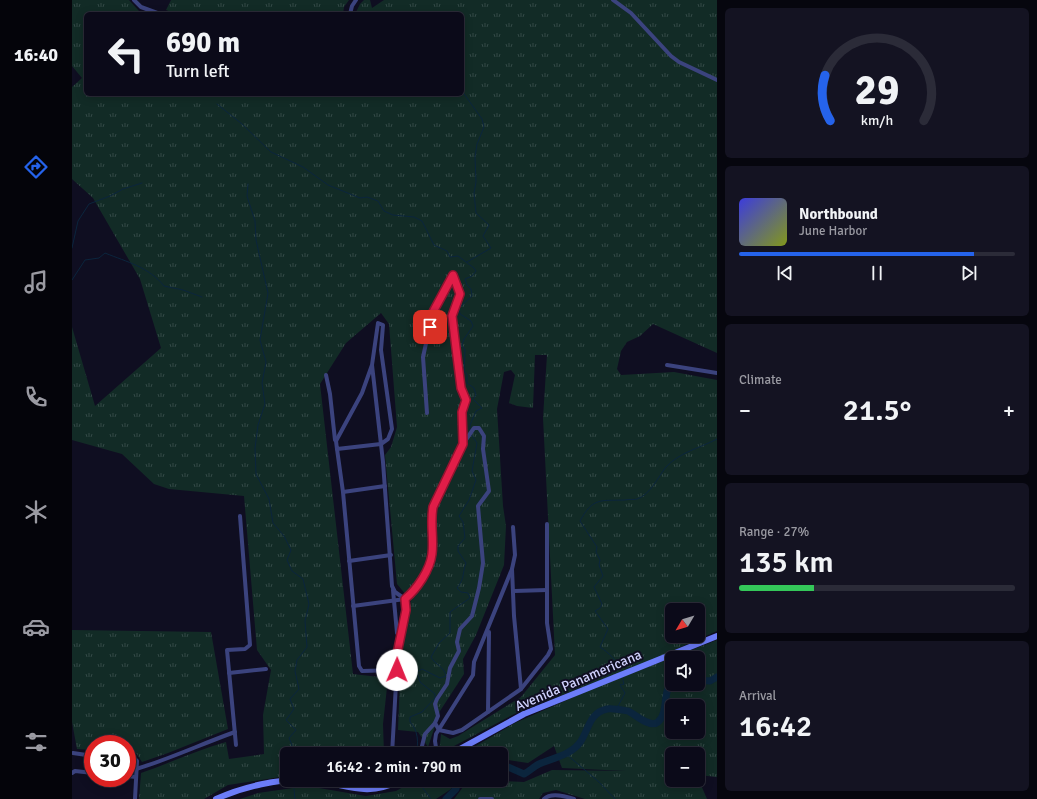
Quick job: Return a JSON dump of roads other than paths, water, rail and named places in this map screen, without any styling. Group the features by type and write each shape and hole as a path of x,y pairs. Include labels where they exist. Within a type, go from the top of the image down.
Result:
{"main road":[{"name":"Avenida Panamericana","path":"464,747 524,714 717,636"},
{"path":"216,799 239,790 280,781"},
{"path":"348,787 365,790 384,787"}],"street":[{"path":"134,0 141,7 155,12"},
{"path":"350,12 356,0"},
{"path":"613,0 631,14 671,56 679,62 717,80"},
{"path":"427,413 424,357 433,312 453,275 460,294 452,316 461,388 466,400 462,412 463,444"},
{"path":"336,440 362,393 372,365 378,323 383,325 381,350 392,430 388,439 381,444 337,450"},
{"path":"372,365 385,486 397,634"},
{"path":"667,365 717,373"},
{"path":"326,375 330,394 343,492 360,669 365,671 397,670"},
{"path":"353,606 405,599 413,592 428,566 432,555 431,517 433,507 463,444 474,428 479,428 484,436 483,449 489,491 478,506 483,563 476,605 472,616 460,629 457,642 459,651 450,668 448,684 435,704 438,716 435,723 425,734 422,747"},
{"path":"343,492 385,486"},
{"path":"236,745 227,650 245,648 250,645 240,516"},
{"path":"435,723 439,730 447,733 457,731 488,712 521,689 551,649 548,640 547,524"},
{"path":"436,747 435,741 439,730 473,675 474,662 512,570 515,555 513,527"},
{"path":"349,561 391,555"},
{"path":"512,570 514,616 521,689"},
{"path":"392,586 395,592 405,599 406,610 398,649 392,747"},
{"path":"514,591 547,590"},
{"path":"488,630 488,712"},
{"path":"229,673 266,669"},
{"path":"136,769 167,760 203,743 235,732"},
{"path":"73,753 84,755"},
{"path":"72,773 75,771 84,772"},
{"path":"135,799 136,787"},
{"path":"544,799 548,796 555,795 574,799"},
{"path":"480,799 492,799"}],"waterway":[{"path":"464,94 482,119 484,127 477,144 475,157 476,182 474,193 476,213 489,225 483,236 491,248 467,262"},
{"path":"217,104 242,124 271,152 303,167 328,185 360,198 367,197 378,201 384,211 393,215 414,217 422,221 434,245 447,251 450,257 458,256 474,268 476,271 472,276 465,279 467,285 471,289 472,296 459,308 460,314 471,321 473,326 464,339 462,345 465,350 464,371 467,375 467,383 474,388 476,395 473,399 482,408 476,411 470,425 470,431"},
{"path":"72,248 78,221 89,204 123,189 142,183"},
{"path":"248,184 247,196 255,221 256,240 268,293 260,340 266,362 262,383 265,404 258,425 255,448 256,474 269,499 273,523 284,536 291,550 287,560 292,571 303,579 309,604 305,621 307,647 297,660 295,671 299,689 290,699 294,709 286,720 296,730 289,738 291,747"},
{"path":"72,280 85,260 99,258 105,253 145,270 158,279 164,286 183,290 202,297"},
{"path":"417,747 417,737 415,729 410,722 410,717 422,712 435,698 435,694 420,682 417,672 422,669 440,678 446,676 443,670 431,657 439,643 450,633 450,612 470,598 468,593 461,592 457,588 460,585 466,563 458,551 458,546 465,538 463,522 459,516 469,500 476,480 472,471 477,443 471,434"},
{"path":"621,672 618,664 613,658 600,647 608,629 595,611 600,608 602,604 594,587 603,576 599,565 600,560 596,552 597,547 580,521 589,508 598,502 636,499 642,497 650,490 666,467 677,458 717,439"},
{"path":"616,710 625,693 620,685 624,684 622,677"},
{"path":"705,681 710,681 717,677"},
{"path":"508,767 524,774 539,764 573,750 581,741 590,722 596,714 607,709 628,711 651,724 655,724 661,718 663,713 667,691"},
{"path":"566,754 599,782 615,799"},
{"path":"422,787 431,799"},
{"path":"446,799 456,787"},
{"path":"294,789 295,799"}]}
